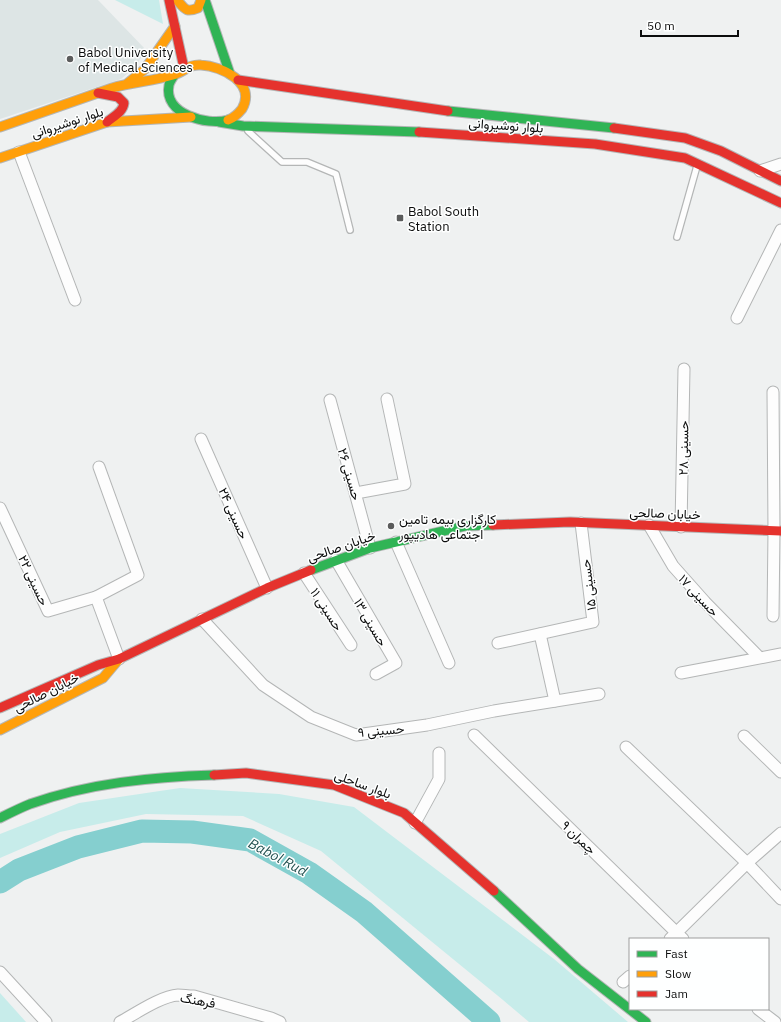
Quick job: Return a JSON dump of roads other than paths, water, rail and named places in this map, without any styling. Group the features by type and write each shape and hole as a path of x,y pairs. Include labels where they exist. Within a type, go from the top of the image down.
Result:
{"main road":[{"path":"169,0 184,68"},
{"path":"177,0 186,10 192,11 198,8 201,0"},
{"path":"205,0 230,74"},
{"path":"128,83 145,69 175,26"},
{"path":"195,65 213,67 230,74 238,80 244,90 245,102 239,113 230,120 209,122 191,117 175,107 170,97 169,85 175,74 184,68 195,65"},
{"name":"بلوار نوشیروانی","path":"0,127 128,83 175,74"},
{"name":"بلوار نوشیروانی","path":"238,80 432,109 632,130 685,138 721,151 781,181"},
{"path":"98,93 113,95 121,98 124,102 124,106 120,111 107,122"},
{"name":"بلوار نوشیروانی","path":"0,158 107,122 191,117"},
{"name":"بلوار نوشیروانی","path":"219,122 243,126 436,133 595,144 685,158 781,203"},
{"name":"خيابان صالحی","path":"2,705 98,665 119,659 267,588 336,560 370,548 465,526 581,523 778,531"},
{"name":"خيابان صالحی","path":"0,730 103,678 119,659"},
{"name":"بلوار ساحلی","path":"0,818 30,804 83,789 160,777 246,773 334,785 404,813 502,898 578,969 629,1009"},
{"name":"بلوار ساحلی","path":"631,1010 646,1022"}],"street":[{"path":"19,152 75,300"},
{"path":"760,171 781,164"},
{"path":"737,318 781,230"},
{"name":"حسینی ۲۸","path":"681,527 684,369"},
{"path":"773,392 777,416 778,531 773,616"},
{"path":"356,493 405,484 387,399"},
{"name":"حسینی ۲۶","path":"330,400 370,548"},
{"name":"حسینی ۲۴","path":"201,439 267,588"},
{"path":"99,467 138,575 96,597 119,659"},
{"name":"حسینی ۲۲","path":"0,508 48,611 96,597"},
{"name":"حسینی ۱۵","path":"498,643 593,622 581,523"},
{"name":"حسینی ۱۷","path":"649,525 673,566 705,602 759,657"},
{"path":"396,542 449,663"},
{"name":"حسینی ۱۳","path":"336,560 396,663 376,674"},
{"name":"حسینی ۱۱","path":"304,573 351,645"},
{"name":"حسینی ٩","path":"202,619 263,685 311,717 356,735 426,726 494,711 599,694"},
{"path":"540,634 555,701"},
{"path":"681,673 781,654"},
{"name":"چمران ۹","path":"474,735 677,937"},
{"path":"744,736 781,772"},
{"path":"626,747 747,863 781,899"},
{"path":"415,822 439,780 438,753"},
{"path":"677,937 747,863 781,833"},
{"path":"0,972 46,1022"},
{"name":"فرهنگ","path":"120,1022 169,996 183,995 194,996 271,1018 280,1022"},
{"path":"759,1010 775,1022"}],"lane":[{"path":"243,126 282,162 307,162 336,174 350,230"},
{"path":"677,237 697,164"}],"waterway":[{"name":"Babol Rud","path":"0,882 19,870 78,847 142,831 192,832 250,840 309,873 364,912 489,1022"}],"place":[{"name":"Babol University of Medical Sciences","path":"70,59"},
{"name":"Babol South Station","path":"400,218"},
{"name":"کارگزاری بیمه تامین اجتماعی هادیپور","path":"391,526"}]}
